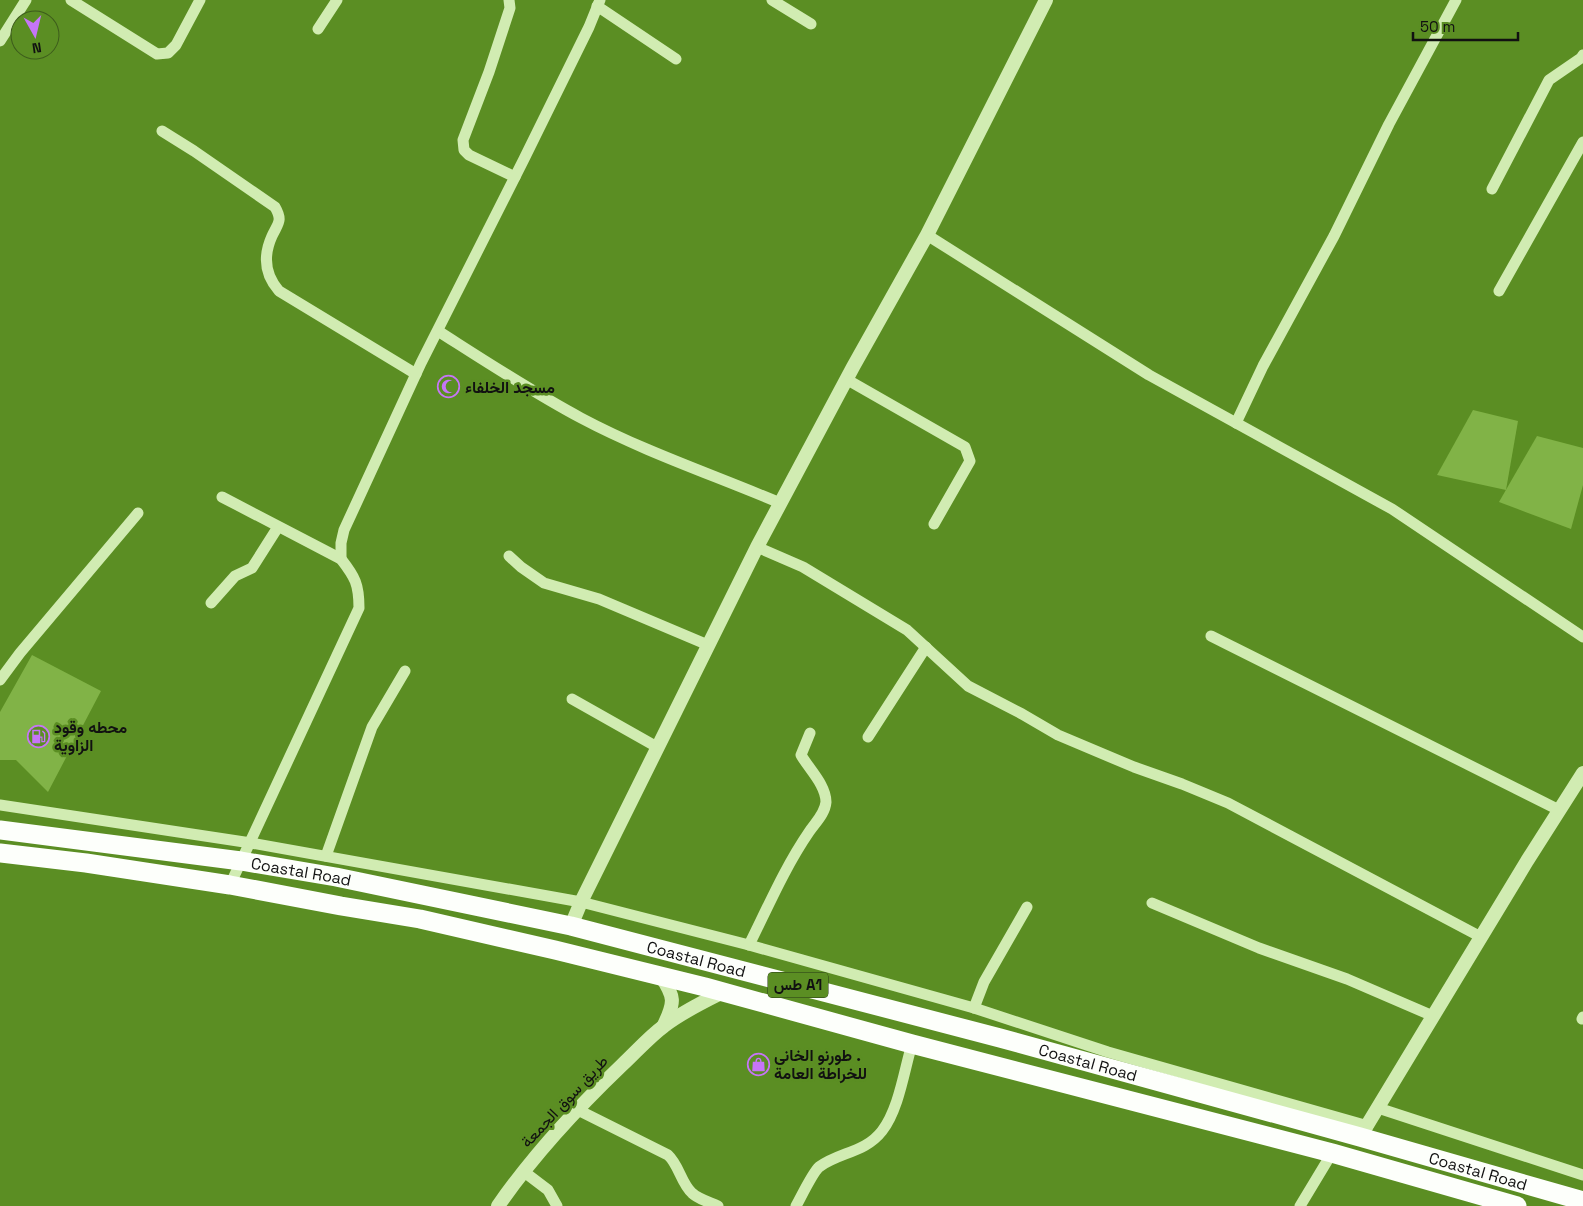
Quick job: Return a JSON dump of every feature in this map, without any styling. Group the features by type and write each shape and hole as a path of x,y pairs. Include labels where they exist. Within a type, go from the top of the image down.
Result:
{"highway":[{"name":"Coastal Road","path":"0,830 241,861 336,877 571,926 1120,1071 1364,1132 1583,1201"},
{"name":"Coastal Road","path":"0,853 86,863 230,885 420,919 723,992 912,1044 1332,1153 1517,1206"},
{"path":"1113,1096 1120,1071"}],"street":[{"path":"0,42 26,0"},
{"path":"72,0 157,54 168,53 176,44 200,0"},
{"path":"318,29 337,0"},
{"path":"509,0 510,8 489,72 463,140 464,150 469,155 515,177"},
{"path":"772,0 811,24"},
{"path":"571,926 581,902 757,546 846,379 927,234 1046,0"},
{"path":"1236,423 1263,366 1334,236 1389,124 1456,0"},
{"path":"340,559 344,530 416,374 515,177 598,3 676,58"},
{"path":"1492,189 1549,80 1583,55"},
{"path":"162,131 275,207 280,215 279,224 272,236 266,255 268,273 272,283 279,291 416,374"},
{"path":"1499,291 1583,142"},
{"path":"927,234 1149,375 1392,509 1583,637"},
{"path":"438,332 581,419 624,439 780,503"},
{"path":"846,379 966,447 970,461 934,524"},
{"path":"222,498 340,559 353,574 359,591 359,608 230,885"},
{"path":"0,680 138,513"},
{"path":"211,603 235,576 252,568 278,527"},
{"path":"757,546 803,567 907,630 960,679 974,689 1058,735 1228,803 1481,937"},
{"path":"509,556 544,583 599,599 708,645"},
{"path":"1211,636 1558,810"},
{"path":"868,737 926,647"},
{"path":"326,856 372,727 405,671"},
{"path":"572,699 657,747"},
{"path":"749,945 779,883 825,809 826,800 823,791 801,755 810,733"},
{"path":"0,805 251,843 581,902 749,945 974,1008 1364,1132 1558,810 1583,773"},
{"path":"1152,903 1259,948 1347,979 1433,1016"},
{"path":"974,1008 984,982 1027,907"},
{"name":"طريق سوق الجمعة","path":"661,976 671,992 672,1008 663,1026"},
{"name":"طريق سوق الجمعة","path":"498,1206 523,1171 576,1109 663,1026 688,1010 723,992"},
{"path":"796,1206 818,1168 856,1151 882,1130 895,1106 912,1044"},
{"path":"1378,1108 1583,1175"},
{"path":"576,1109 668,1155 689,1190 694,1195 718,1206"},
{"path":"1300,1206 1332,1153"},
{"path":"523,1171 548,1190 558,1206"}],"building":[{"path":"1473,410 1518,421 1506,490 1437,475"},
{"path":"1537,436 1583,448 1583,485 1571,529 1499,502"},
{"name":"محطه وقود الزاوية","path":"32,655 101,691 48,792 16,760 0,760 0,712"}],"place":[{"name":"مسجد الخلفاء","path":"449,387"},
{"name":"محطه وقود الزاوية","path":"38,736"},
{"name":"طورنو الخاني . للخراطة العامة","path":"758,1064"}]}
